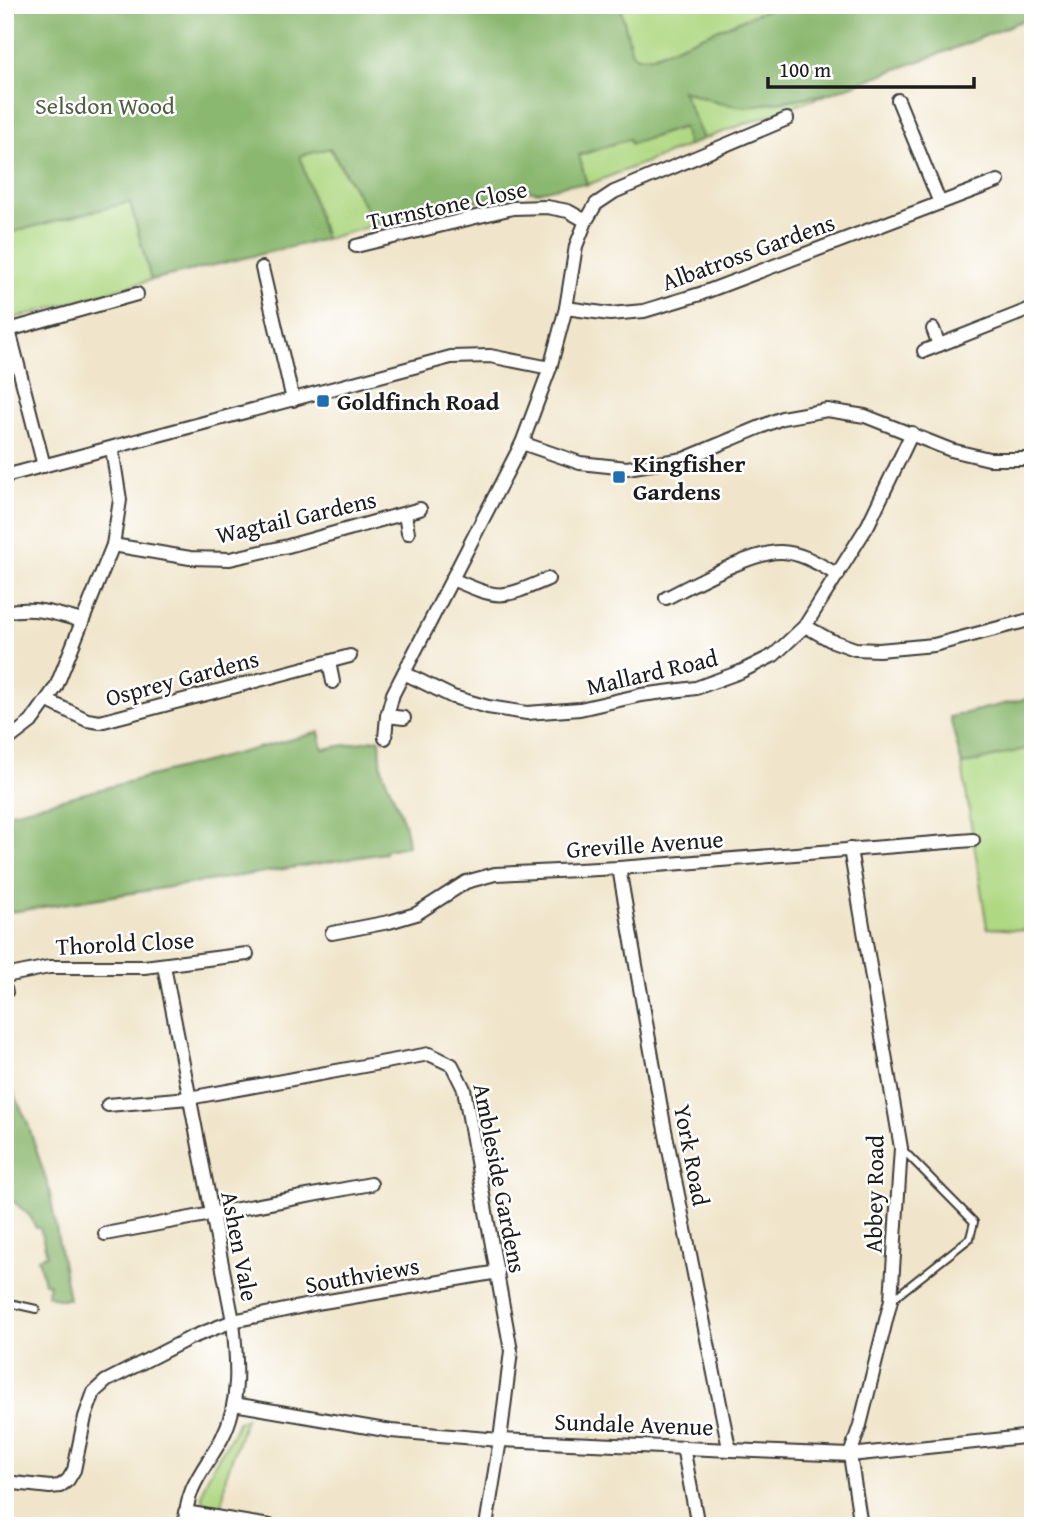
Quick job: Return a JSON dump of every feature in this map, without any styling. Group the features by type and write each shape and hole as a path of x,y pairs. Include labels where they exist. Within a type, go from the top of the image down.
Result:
{"street":[{"path":"898,100 940,203"},
{"path":"385,738 393,694 500,491 522,443 550,368 566,307 576,246 596,204 614,192 787,119"},
{"name":"Albatross Gardens","path":"566,307 610,314 644,311 700,294 999,181"},
{"name":"Turnstone Close","path":"356,246 513,208 547,206 568,211 586,221"},
{"path":"262,268 293,400"},
{"path":"44,466 7,331 137,293"},
{"path":"924,351 1033,308"},
{"path":"933,330 939,345"},
{"path":"5,476 451,357 490,356 550,368"},
{"path":"522,443 580,463 627,468 684,458 782,418 827,410 865,416 951,450 989,459 1033,460"},
{"name":"Mallard Road","path":"404,673 453,697 488,707 527,713 580,709 641,695 696,688 740,673 774,655 805,626 868,525 912,433"},
{"path":"5,743 31,722 57,687 113,545 120,500 112,449"},
{"name":"Wagtail Gardens","path":"113,545 190,558 230,559 288,546 420,509"},
{"name":"Wagtail Gardens","path":"405,514 408,533"},
{"path":"666,598 754,558 780,551 799,555 838,575"},
{"path":"452,579 485,593 509,596 537,590 548,579"},
{"path":"5,612 30,608 82,621"},
{"path":"805,626 856,649 879,650 934,645 1033,619"},
{"name":"Osprey Gardens","path":"48,701 87,720 100,722 350,656"},
{"path":"329,662 333,682"},
{"path":"387,716 404,718"},
{"name":"Greville Avenue","path":"332,933 416,914 466,882 495,874 618,868 972,840"},
{"name":"Abbey Road","path":"850,849 901,1148 891,1300 850,1455"},
{"name":"York Road","path":"618,868 664,1125 729,1448"},
{"name":"Thorold Close","path":"5,976 48,967 164,966 247,954"},
{"name":"Ashen Vale","path":"164,966 233,1321 237,1361 234,1404 223,1436 194,1481 185,1519"},
{"name":"Ambleside Gardens","path":"108,1105 189,1098 429,1054 452,1065 464,1089 512,1351 486,1526"},
{"path":"105,1234 371,1184"},
{"name":"Southviews","path":"5,1482 50,1487 60,1486 68,1480 74,1470 88,1403 94,1392 106,1381 190,1338 233,1321 323,1302 498,1272"},
{"name":"Sundale Avenue","path":"234,1404 391,1431 500,1440 850,1455 1033,1436"},
{"path":"683,1447 698,1526"},
{"path":"850,1455 861,1526"},
{"path":"185,1519 270,1526"}],"lane":[{"path":"891,1300 970,1238 974,1222 901,1148"},
{"path":"5,1302 36,1308"}],"green space":[{"name":"Selsdon Wood","path":"5,5 817,5 767,26 330,149 376,225 325,239 299,157 130,202 151,280 5,321"},
{"path":"5,5 620,5 632,53 637,57 653,56 778,5 1033,5 1033,16 961,46 831,93 745,107 718,103 682,90 703,139 688,146 683,127 631,144 629,139 579,155 587,185 569,184 538,192 526,190 376,225 330,148 300,156 325,239 151,280 130,202 5,234"},
{"path":"681,90 701,98 738,105 773,103 831,93 703,139"},
{"path":"684,127 688,146 587,185 578,156 629,139 631,144"},
{"path":"1033,697 1033,931 987,928 962,765 950,717"},
{"path":"1033,697 1033,747 962,765 950,717"},
{"path":"319,732 323,749 380,739 383,772 402,817 408,846 386,850 385,853 5,913 5,814"},
{"path":"5,1075 27,1121 49,1189 69,1299 47,1295 49,1284 44,1283 38,1258 47,1255 40,1228 36,1228 30,1216 5,1194 8,1160 5,1159"},
{"path":"246,1418 226,1476 222,1509 203,1501 203,1492 210,1472 238,1422"}],"place":[{"name":"Goldfinch Road","path":"323,401"},
{"name":"Kingfisher Gardens","path":"619,477"}]}
